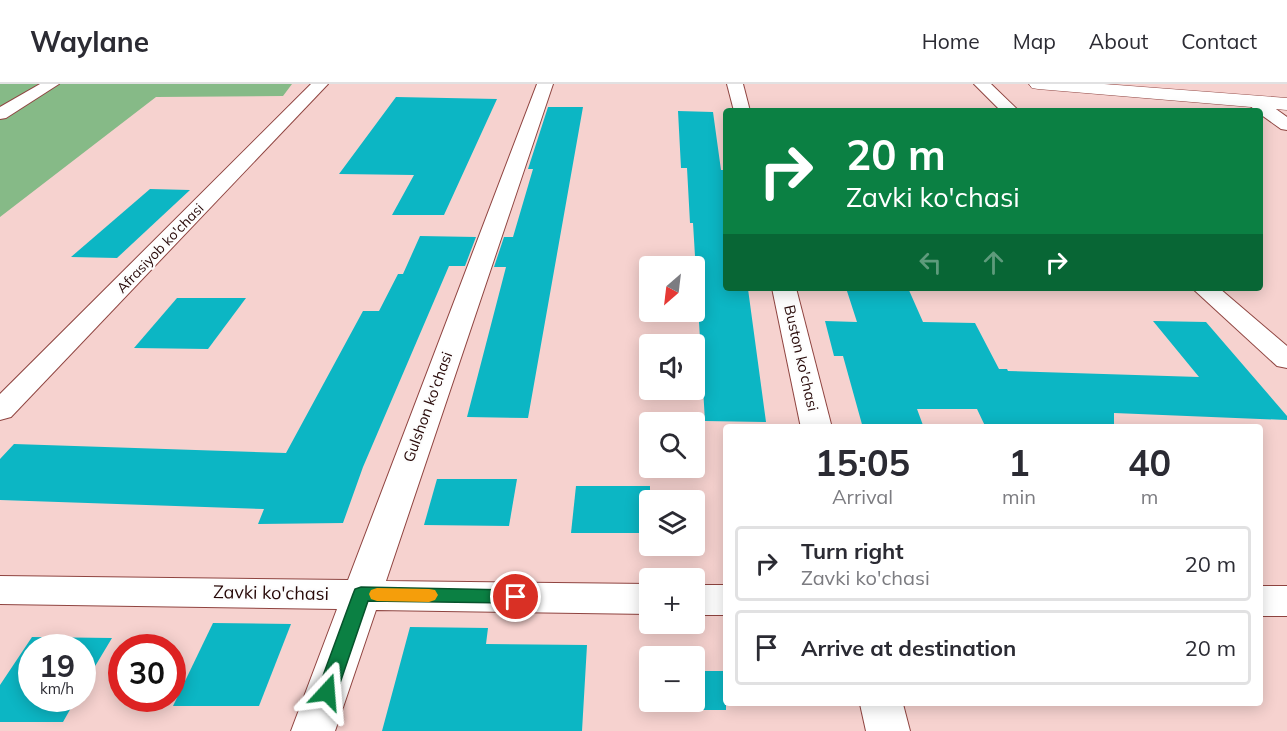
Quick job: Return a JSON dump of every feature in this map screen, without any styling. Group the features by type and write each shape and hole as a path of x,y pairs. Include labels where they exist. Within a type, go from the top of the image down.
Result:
{"street":[{"path":"0,114 51,84"},
{"name":"Afrasiyob ko'chasi","path":"0,411 320,84"},
{"name":"Gulshon ko'chasi","path":"313,731 545,84"},
{"path":"735,84 741,108"},
{"path":"982,84 1008,108"},
{"path":"1038,84 1287,104"},
{"path":"1253,101 1263,108"},
{"path":"0,102 20,102"},
{"path":"1263,108 1287,125"},
{"name":"Buston ko'chasi","path":"785,291 817,424"},
{"path":"1207,291 1287,360"},
{"name":"Zavki ko'chasi","path":"0,590 639,599"},
{"path":"705,600 723,600"},
{"path":"1263,601 1287,601"},
{"path":"882,706 888,731"}],"green space":[{"path":"0,84 292,84 283,96 156,97 0,217"}],"building":[{"path":"396,97 497,99 444,215 392,215 414,175 339,174"},
{"path":"548,107 583,107 528,418 467,417 506,267 494,267 504,237 513,237 533,169 528,169"},
{"path":"678,111 713,112 721,170 723,170 723,291 748,291 766,422 705,421 705,334 700,334 699,322 705,322 705,256 695,256 693,223 690,223 687,168 681,168"},
{"path":"150,189 190,190 117,258 71,257"},
{"path":"420,236 476,237 465,266 449,266 363,467 343,523 258,524 264,509 0,500 0,459 14,444 286,453 363,311 379,311 398,274 403,274"},
{"path":"847,291 909,291 923,322 975,323 999,369 1199,377 1153,321 1206,322 1287,416 1287,420 1114,413 1114,424 984,424 977,409 917,409 923,424 862,424 843,356 834,356 825,321 857,322"},
{"path":"177,298 246,298 208,349 134,348"},
{"path":"437,479 517,479 509,526 424,525"},
{"path":"576,486 650,486 650,490 639,490 639,533 571,533"},
{"path":"213,623 291,624 259,706 186,706 186,679"},
{"path":"410,627 488,628 486,644 587,645 582,731 382,731"},
{"path":"96,638 108,638 108,645 96,665"},
{"path":"18,658 18,712 69,712 63,722 0,722 0,685"},
{"path":"705,671 723,671 723,706 726,706 726,710 705,710"}],"slow traffic":[{"path":"377,594 429,595"}],"route":[{"path":"327,692 361,594 516,597"}]}
